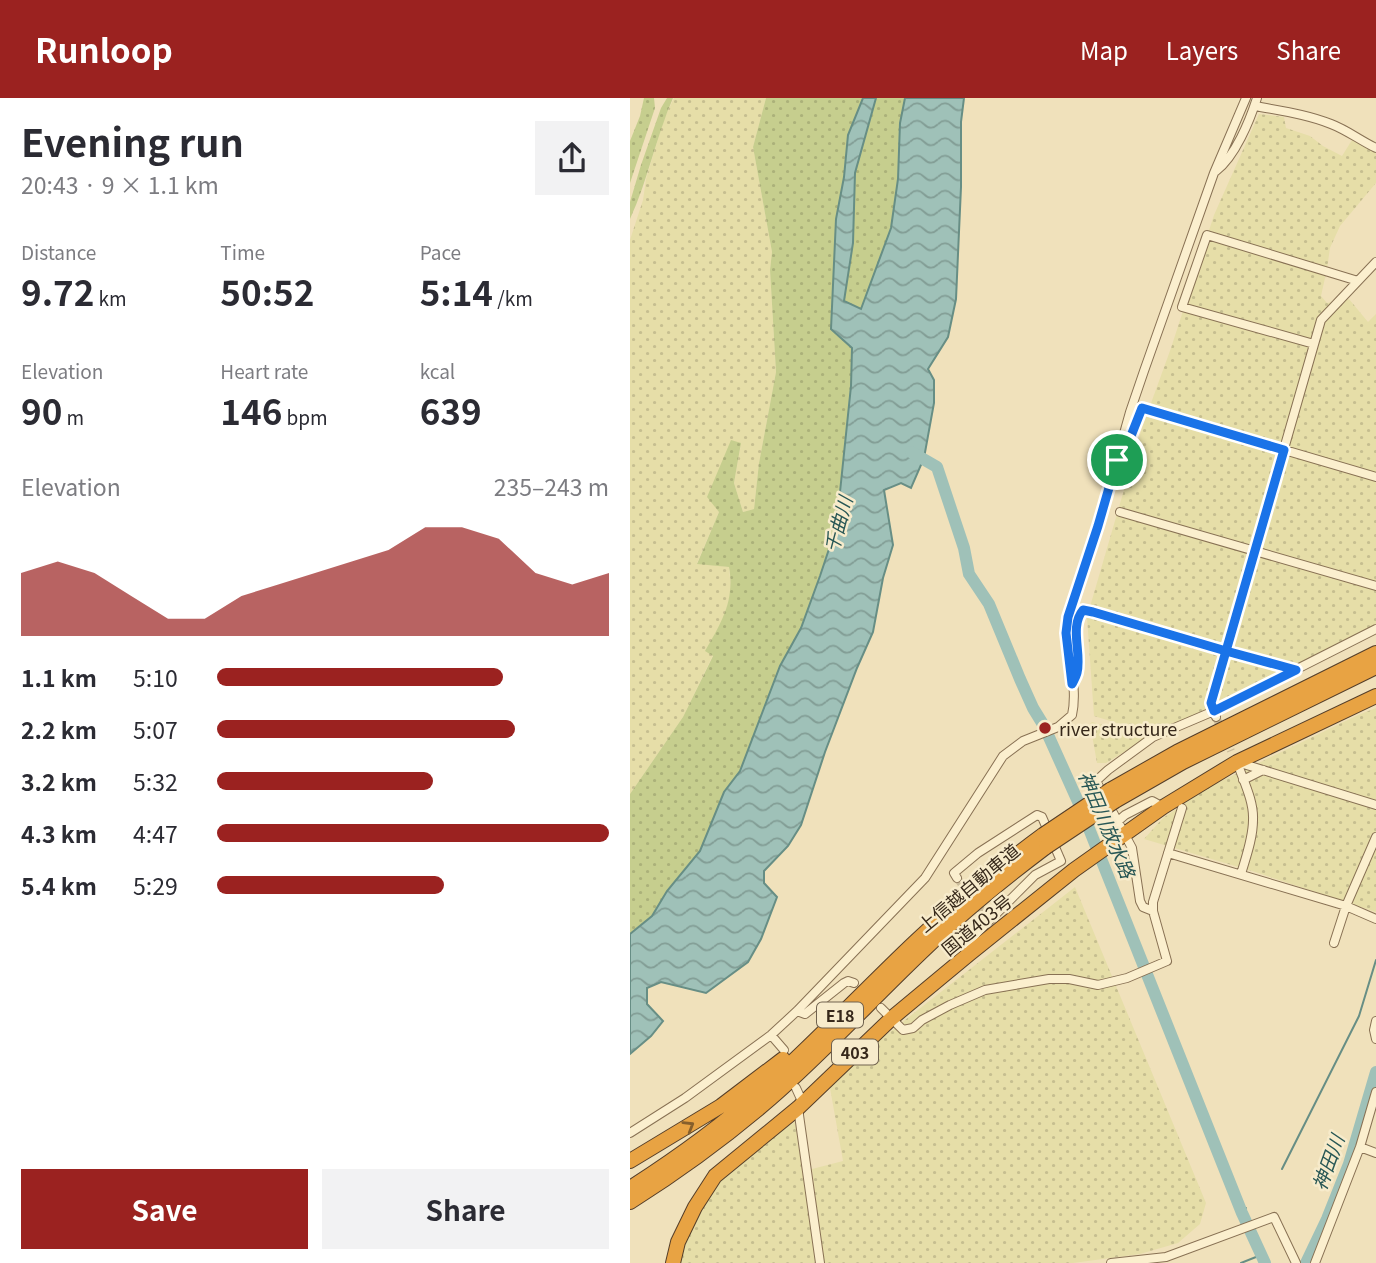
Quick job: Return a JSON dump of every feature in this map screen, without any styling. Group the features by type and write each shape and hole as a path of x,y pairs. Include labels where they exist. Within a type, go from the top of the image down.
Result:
{"highway":[{"name":"上信越自動車道","path":"630,1188 709,1133 763,1089 915,941 978,885 1177,752 1376,653"},
{"name":"上信越自動車道","path":"1113,795 1376,667"},
{"name":"国道403号","path":"673,1263 678,1242 695,1207 715,1176 798,1108 886,1013 970,954 1119,832 1237,762 1376,696"},
{"name":"上信越自動車道","path":"630,1202 745,1120 799,1072 956,920 1044,841"},
{"path":"630,1161 696,1122 744,1089 807,1039 915,941"}],"street":[{"path":"630,1133 685,1098 771,1035 797,1011 925,878 1003,757 1023,741 1058,727 1072,715 1072,684 1066,633 1068,617 1144,370 1214,173 1246,98"},
{"path":"1214,173 1229,157 1256,102 1335,125 1376,148"},
{"path":"1314,344 1182,307 1207,235 1358,281"},
{"path":"1215,714 1211,703 1321,320 1376,261"},
{"path":"1117,460 1127,446 1142,408 1376,477"},
{"path":"1120,512 1376,586"},
{"path":"1072,684 1077,672 1077,625 1083,610 1296,670"},
{"path":"1153,911 1143,906 1140,901 1132,848 1119,832 1096,781 1153,737 1215,714 1376,629"},
{"path":"1237,762 1376,805"},
{"path":"1237,762 1254,818 1241,874"},
{"path":"1243,779 1263,770"},
{"path":"886,1013 903,1030 912,1028 950,1004 985,990 1049,979 1069,979 1098,985 1127,978 1167,961 1153,902 1182,808"},
{"path":"957,878 954,873 978,853 1037,815 1042,817 1061,861 1035,874 989,918 968,944 970,954"},
{"path":"1334,943 1346,906 1376,838"},
{"path":"1168,853 1346,906 1376,919"},
{"path":"797,1011 805,1014 844,983 854,983"},
{"path":"1376,1021 1376,1039"},
{"path":"771,1035 784,1050"},
{"path":"796,1088 801,1099 798,1108 820,1263"},
{"path":"1315,1263 1360,1147 1376,1092"},
{"path":"1360,1147 1376,1153"},
{"path":"1111,1263 1166,1256 1274,1217 1296,1263"}],"shaded area":[{"path":"674,98 766,98 753,147 772,252 770,270 776,372 759,463 754,509 743,512 734,483 741,444 719,512 697,563 729,567 731,590 725,616 706,650 713,655 683,717 630,794 630,240 664,119"},
{"path":"1259,114 1284,117 1286,128 1310,136 1342,156 1352,140 1376,151 1376,183 1340,226 1330,248 1321,296 1327,303 1349,299 1368,322 1376,314 1376,624 1239,694 1153,734 1094,716 1087,617 1142,428 1214,215"},
{"path":"1376,708 1376,912 1144,839 1163,818 1209,787"},
{"path":"1092,722 1144,736 1144,740 1106,763 1097,763 1090,724"},
{"path":"1075,887 1206,1203 1200,1224 1178,1243 1140,1254 1073,1263 823,1263 812,1169 843,1161 830,1088 877,1042"},
{"path":"795,1122 816,1263 680,1263 683,1247 703,1203 723,1177 751,1151"}],"green space":[{"path":"644,98 654,98 655,108 630,183 630,141"},
{"path":"667,98 673,98 630,219 630,202 641,165"},
{"path":"766,98 863,98 848,135 831,329 852,348 851,386 834,534 801,628 780,666 740,771 724,792 700,851 667,891 652,916 630,934 630,794 683,717 713,656 705,651 728,601 729,567 697,564 719,512 707,497 731,440 741,443 734,483 743,512 754,509 759,463 776,372 770,270 772,252 753,147"},
{"path":"876,98 905,98 900,123 898,179 891,228 861,310 844,301 853,243 855,173"}],"water":[{"name":"千曲川","path":"863,98 876,98 855,173 853,243 844,301 861,309 891,228 898,179 900,123 905,98 964,98 956,299 948,337 928,369 934,380 934,403 924,458 911,488 901,483 884,490 893,545 883,578 873,632 825,752 801,825 788,846 764,871 764,883 777,897 761,939 748,962 706,993 661,982 647,988 647,1004 663,1021 651,1036 630,1054 630,934 652,916 667,891 700,851 724,792 740,771 780,666 801,628 834,534 851,386 852,348 831,329 836,219 848,135"}],"waterway":[{"name":"神田川放水路","path":"911,452 937,467 964,548 969,574 989,604 1033,708 1044,726 1080,806 1242,1213 1265,1263"},
{"path":"1282,1169 1359,1016 1376,960"},
{"name":"神田川","path":"1306,1263 1349,1164 1376,1072"},
{"name":"神田川放水路","path":"1242,1213 1246,1208"},
{"path":"1241,1263 1261,1255"}],"tunnel":[{"path":"1216,717 1231,751"},
{"path":"957,878 986,916"}],"place":[{"name":"river structure","path":"1045,728"}],"route":[{"path":"1117,460 1068,617 1066,633 1072,684 1077,672 1077,625 1083,610 1226,651 1211,703 1214,711 1296,670 1226,651 1284,450 1142,408 1127,446 1117,460"}]}
